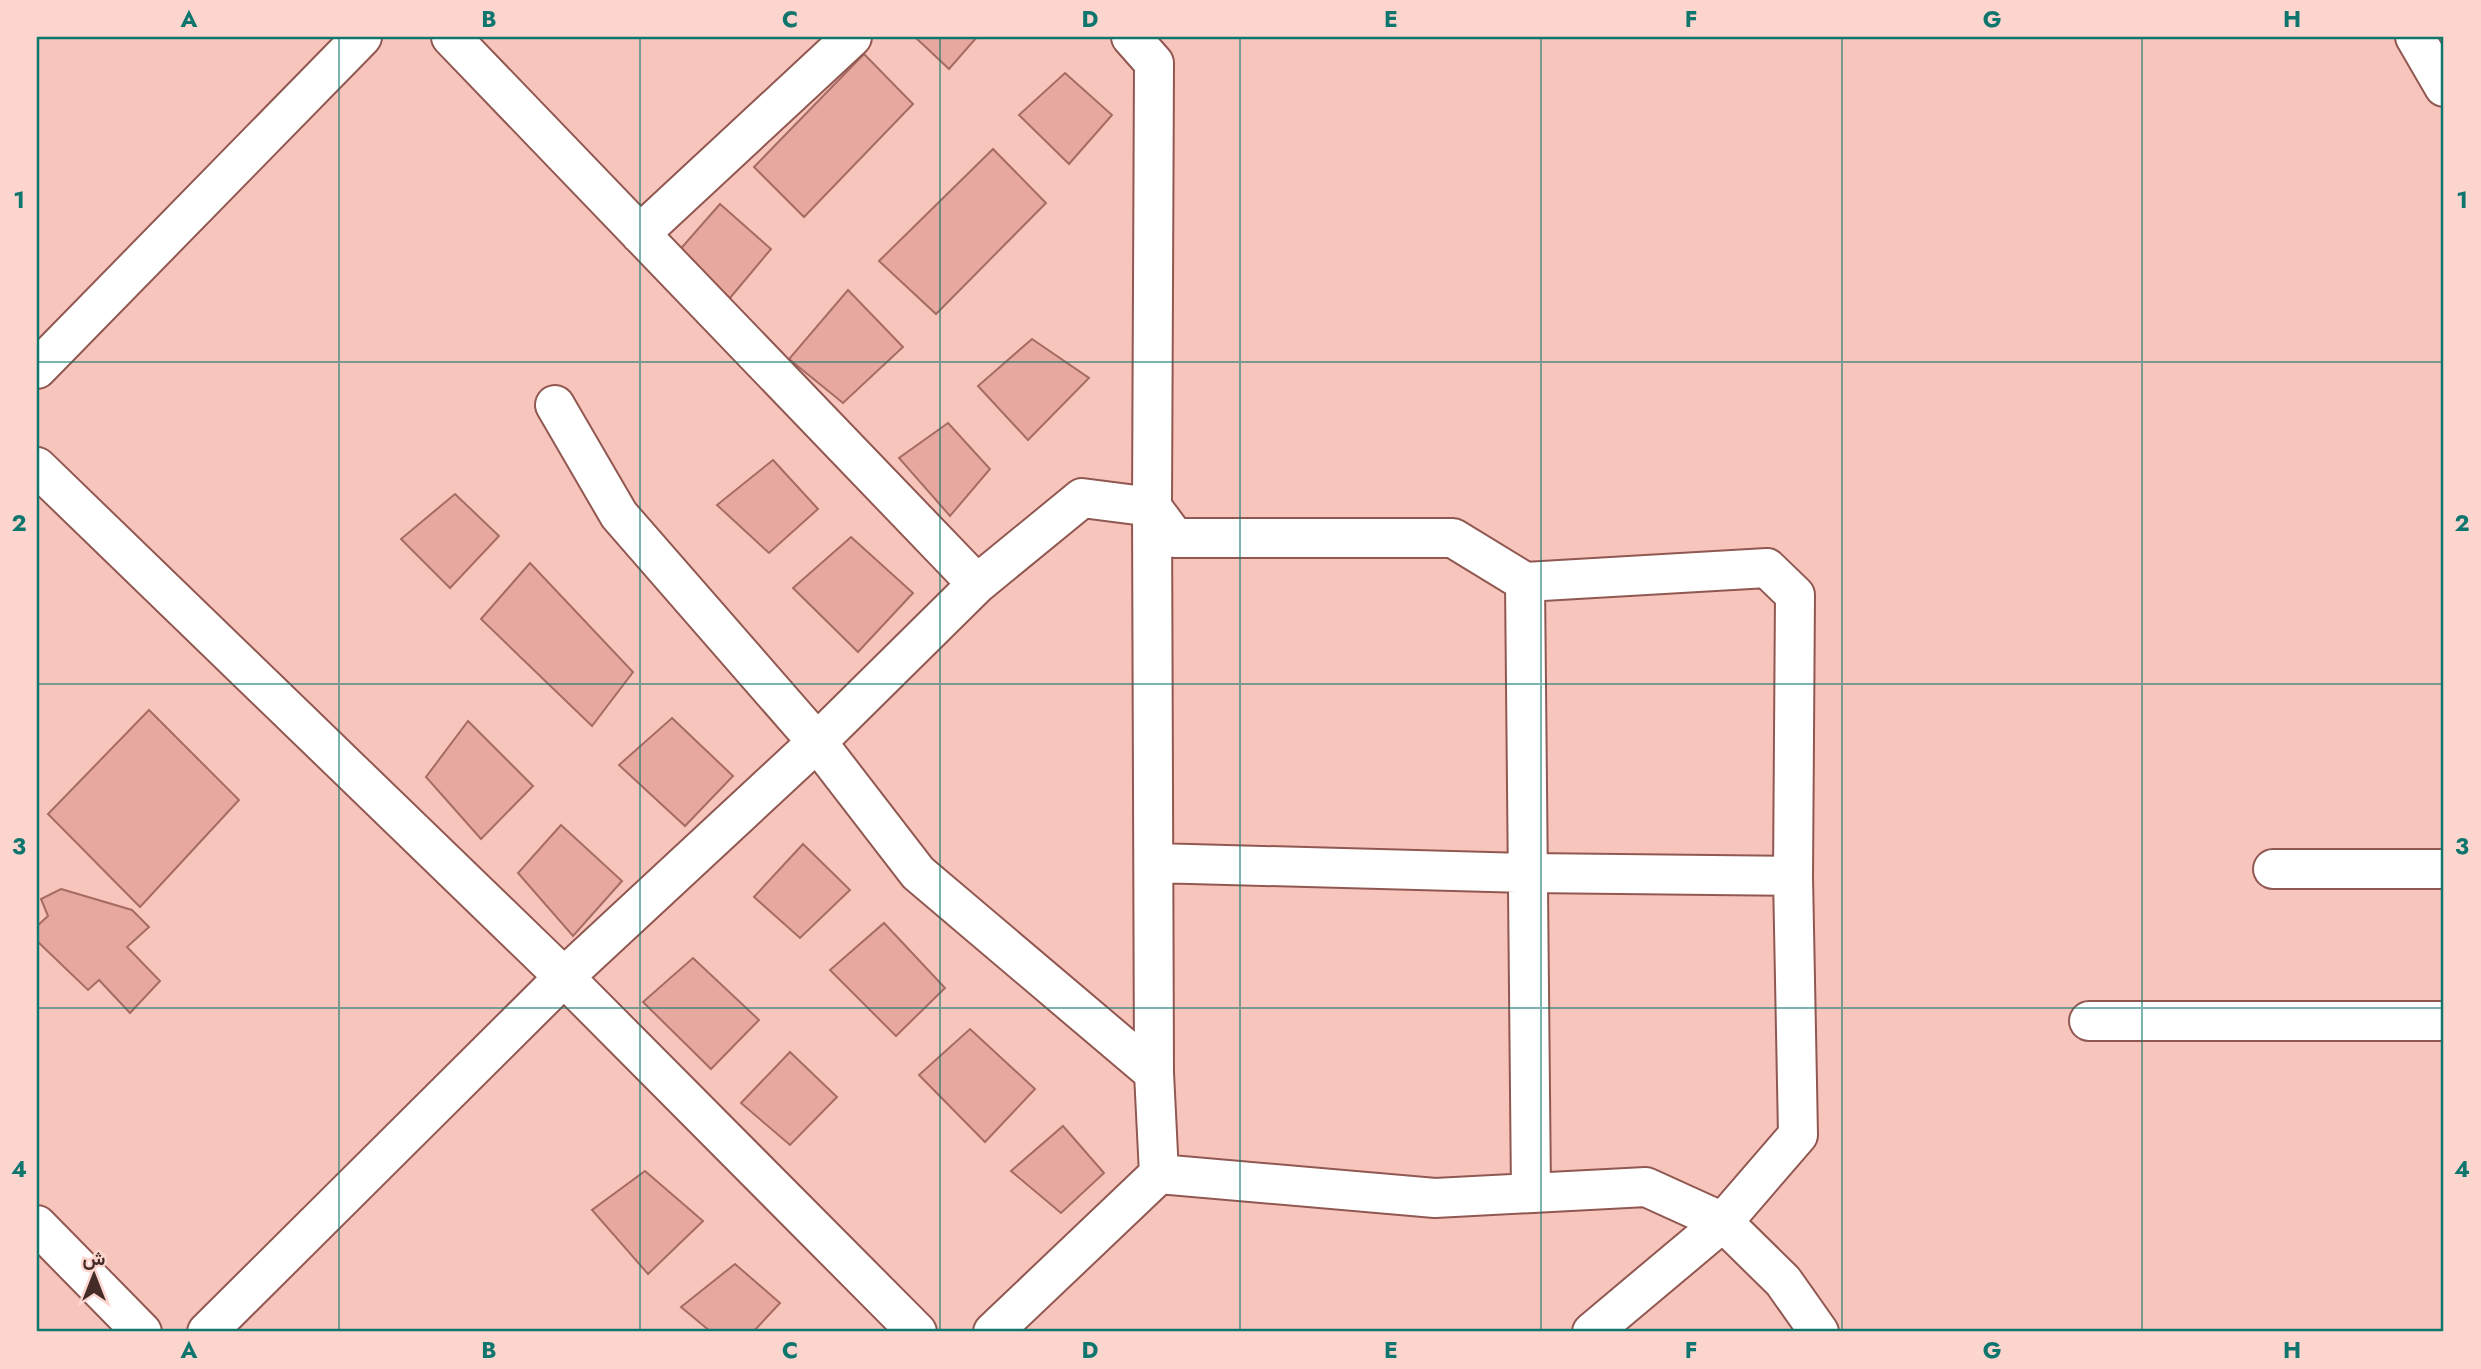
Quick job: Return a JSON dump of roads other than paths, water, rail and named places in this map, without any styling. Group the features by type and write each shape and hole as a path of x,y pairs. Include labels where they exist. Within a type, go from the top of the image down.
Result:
{"street":[{"path":"37,369 362,37"},
{"path":"451,37 977,584"},
{"path":"640,234 852,37"},
{"path":"1131,37 1154,63 1154,1073 1159,1174"},
{"path":"2415,37 2444,87"},
{"path":"555,405 619,515 817,742 918,873 1154,1073"},
{"path":"37,467 564,977 917,1332"},
{"path":"207,1332 564,977 817,742 977,584 1082,498 1152,507 1175,538 1453,538 1525,582 1767,568 1796,594 1793,876 1798,1135 1723,1222 1592,1332"},
{"path":"1525,582 1531,1193"},
{"path":"1154,863 1528,873 1793,876"},
{"path":"2273,869 2444,869"},
{"path":"2089,1021 2444,1021"},
{"path":"993,1332 1159,1174 1435,1198 1646,1187 1723,1222 1783,1281 1819,1332"},
{"path":"37,1225 142,1332"}]}
